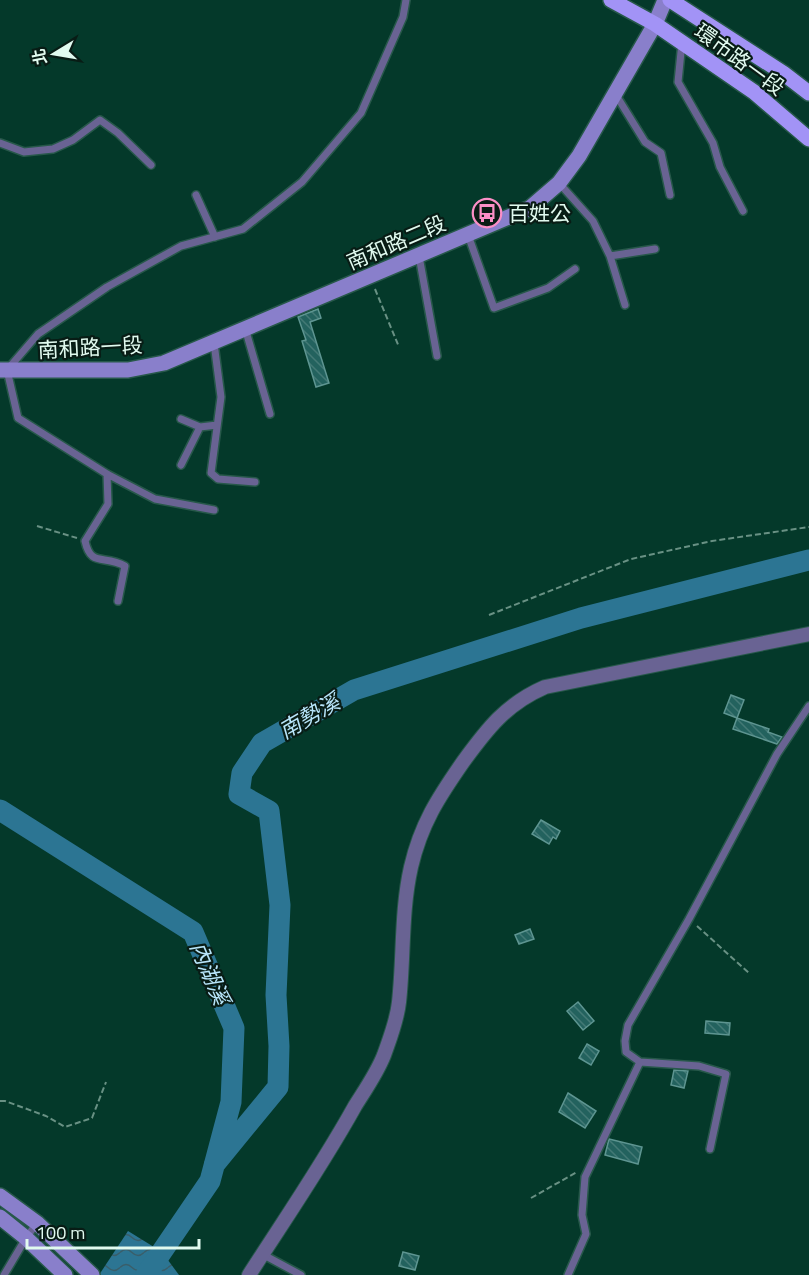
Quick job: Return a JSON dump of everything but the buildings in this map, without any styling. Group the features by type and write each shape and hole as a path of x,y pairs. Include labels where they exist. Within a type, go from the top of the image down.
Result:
{"main road":[{"name":"環市路一段","path":"611,0 655,24 754,92 809,139"},
{"name":"環市路一段","path":"668,0 783,73 809,93"},
{"name":"南和路二段","path":"214,342 530,208 559,183 579,156 668,0"},
{"name":"南和路一段","path":"3,370 128,370 164,363 214,342"},
{"path":"0,1196 37,1223 92,1275"},
{"path":"0,1217 65,1275"}],"street":[{"path":"249,1275 334,1144 382,1058 394,1028 399,1004 405,901 411,867 425,822 435,802 479,739 509,707 524,696 545,687 809,633"}],"lane":[{"path":"214,510 155,499 107,474 18,418 3,370 38,334 107,287 180,246 243,229 302,182 361,113 403,17 406,0"},
{"path":"682,42 678,82 713,143 720,167 743,211"},
{"path":"615,92 645,142 661,153 670,195"},
{"path":"0,143 24,152 53,149 73,140 100,120 118,132 150,165"},
{"path":"559,183 593,221 610,256 625,305"},
{"path":"196,195 215,237"},
{"path":"468,235 494,308 548,288 575,269"},
{"path":"610,256 655,249"},
{"path":"418,256 437,356"},
{"path":"245,328 270,414"},
{"path":"214,342 221,397 211,473 218,479 255,482"},
{"path":"181,419 200,427 217,425"},
{"path":"181,465 200,427"},
{"path":"107,474 108,504 85,541 88,554 92,557 115,561 125,566 118,601"},
{"path":"710,1149 726,1074 699,1066 640,1062 626,1052 625,1041 628,1025 689,919 777,754 809,706"},
{"path":"568,1275 586,1234 582,1215 585,1178 640,1062"},
{"path":"4,1275 37,1223"},
{"path":"262,1254 302,1275"}],"path":[{"path":"369,276 399,347"},
{"path":"37,526 85,541"},
{"path":"489,615 631,559 712,541 809,526"},
{"path":"689,919 750,974"},
{"path":"0,1101 46,1116 65,1127 92,1118 106,1082"},
{"path":"531,1198 593,1163"}],"water":[{"path":"128,1231 162,1252 179,1275 99,1275"}],"waterway":[{"name":"南勢溪","path":"214,1165 278,1087 279,1046 276,995 280,905 269,811 239,794 242,773 262,743 354,690 581,618 809,560"},
{"name":"內湖溪","path":"0,810 193,932 234,1028 231,1102 210,1181 146,1275"}],"place":[{"name":"百姓公","path":"487,213"}]}
